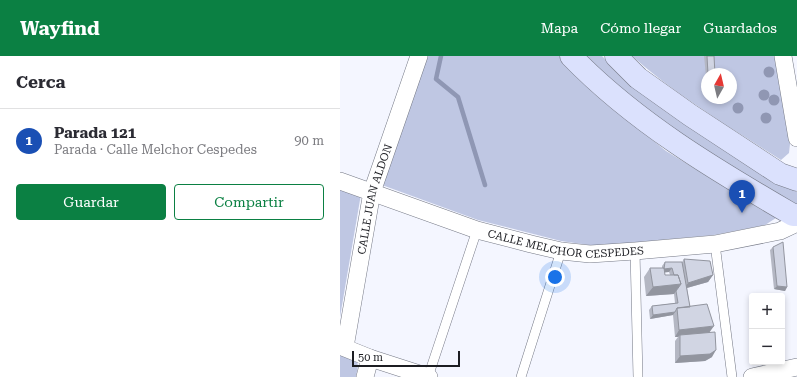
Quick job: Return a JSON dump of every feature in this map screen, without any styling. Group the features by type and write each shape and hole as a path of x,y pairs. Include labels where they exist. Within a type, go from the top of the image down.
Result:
{"street":[{"name":"CALLE JUAN ALDON","path":"342,346 372,192 420,56"},
{"path":"570,56 594,80 636,115 681,147 749,189 797,215"},
{"path":"616,56 638,78 690,115 780,174 797,180"},
{"path":"783,56 792,85 797,138"},
{"name":"CALLE MELCHOR CESPEDES","path":"340,181 477,230 531,244 590,254 635,252 715,244 780,231 797,223"},
{"path":"342,346 370,358 428,377"},
{"path":"364,377 370,358"},
{"path":"752,377 797,367"}],"lane":[{"path":"428,377 477,230"},
{"path":"715,244 732,377"},
{"path":"521,377 562,250"},
{"path":"635,252 638,377"}],"shaded area":[{"path":"427,56 560,56 596,94 666,151 776,218 765,225 714,235 596,246 561,241 478,220 382,185"},
{"path":"583,56 602,56 611,65 780,182 797,192 797,206 676,135"},
{"path":"632,56 777,56 790,144 789,153 781,160 704,111"},
{"path":"340,182 361,194 340,317"},
{"path":"340,352 357,361 358,366 356,377 340,377"}],"building":[{"path":"707,56 714,56 715,68 708,68"},
{"path":"783,242 787,287 777,286 773,247"},
{"path":"684,259 710,261 713,275 688,283"},
{"path":"665,262 682,262 690,307 677,308 675,312 653,315 652,306 678,303 676,291 681,284 678,275 674,275 672,268 664,269"},
{"path":"650,268 664,268 665,275 678,275 681,284 653,287"},
{"path":"707,304 714,326 679,330 677,308"},
{"path":"715,332 716,350 710,354 680,356 680,335"}],"waterway":[{"path":"441,56 436,79 458,97 485,185"}],"place":[{"name":"Parada 121","path":"742,213"}]}
